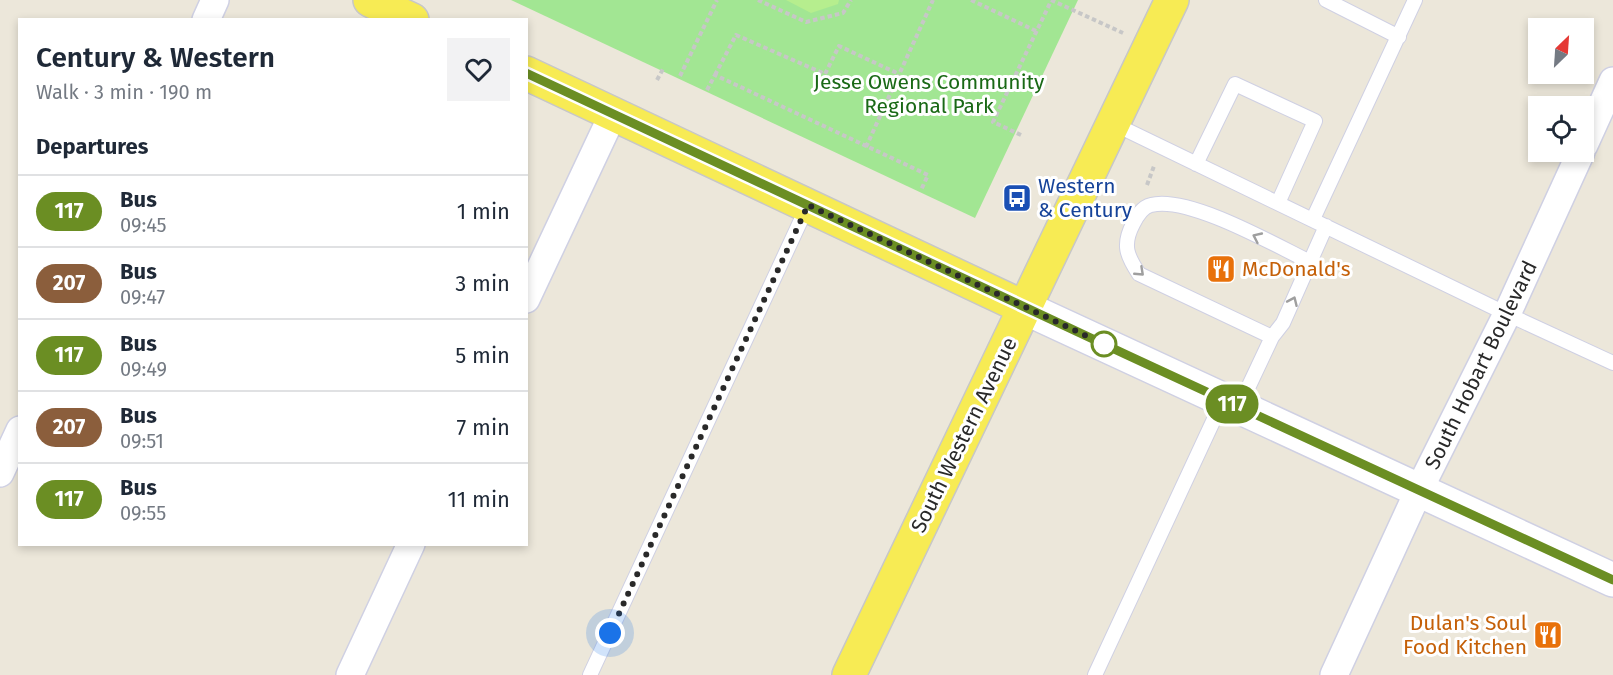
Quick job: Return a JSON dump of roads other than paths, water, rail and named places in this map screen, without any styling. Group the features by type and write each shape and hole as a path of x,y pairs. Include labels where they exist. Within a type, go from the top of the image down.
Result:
{"main road":[{"path":"370,0 408,18"},
{"name":"South Western Avenue","path":"849,675 1172,0"},
{"path":"528,74 1025,308 1613,580"}],"street":[{"path":"207,18 215,0"},
{"path":"1594,123 1613,81"},
{"path":"528,294 614,114"},
{"name":"South Hobart Boulevard","path":"1334,675 1419,490 1507,314 1576,162"},
{"path":"0,473 18,434"},
{"path":"350,675 410,546"}],"lane":[{"path":"1326,0 1399,38"},
{"path":"1313,219 1415,0"},
{"path":"1196,164 1235,84 1315,121 1278,202"},
{"path":"1114,124 1613,363"},
{"path":"1272,337 1139,274 1127,256 1127,235 1144,208 1172,203 1211,216 1310,262"},
{"path":"590,675 808,205"},
{"path":"1095,675 1231,403 1283,323 1326,226"}],"place":[{"name":"Western & Century","path":"1017,198"},
{"name":"McDonald's","path":"1221,269"},
{"name":"Dulan's Soul Food Kitchen","path":"1548,635"}],"park label":[{"name":"Jesse Owens Community Regional Park","path":"929,94"}]}
